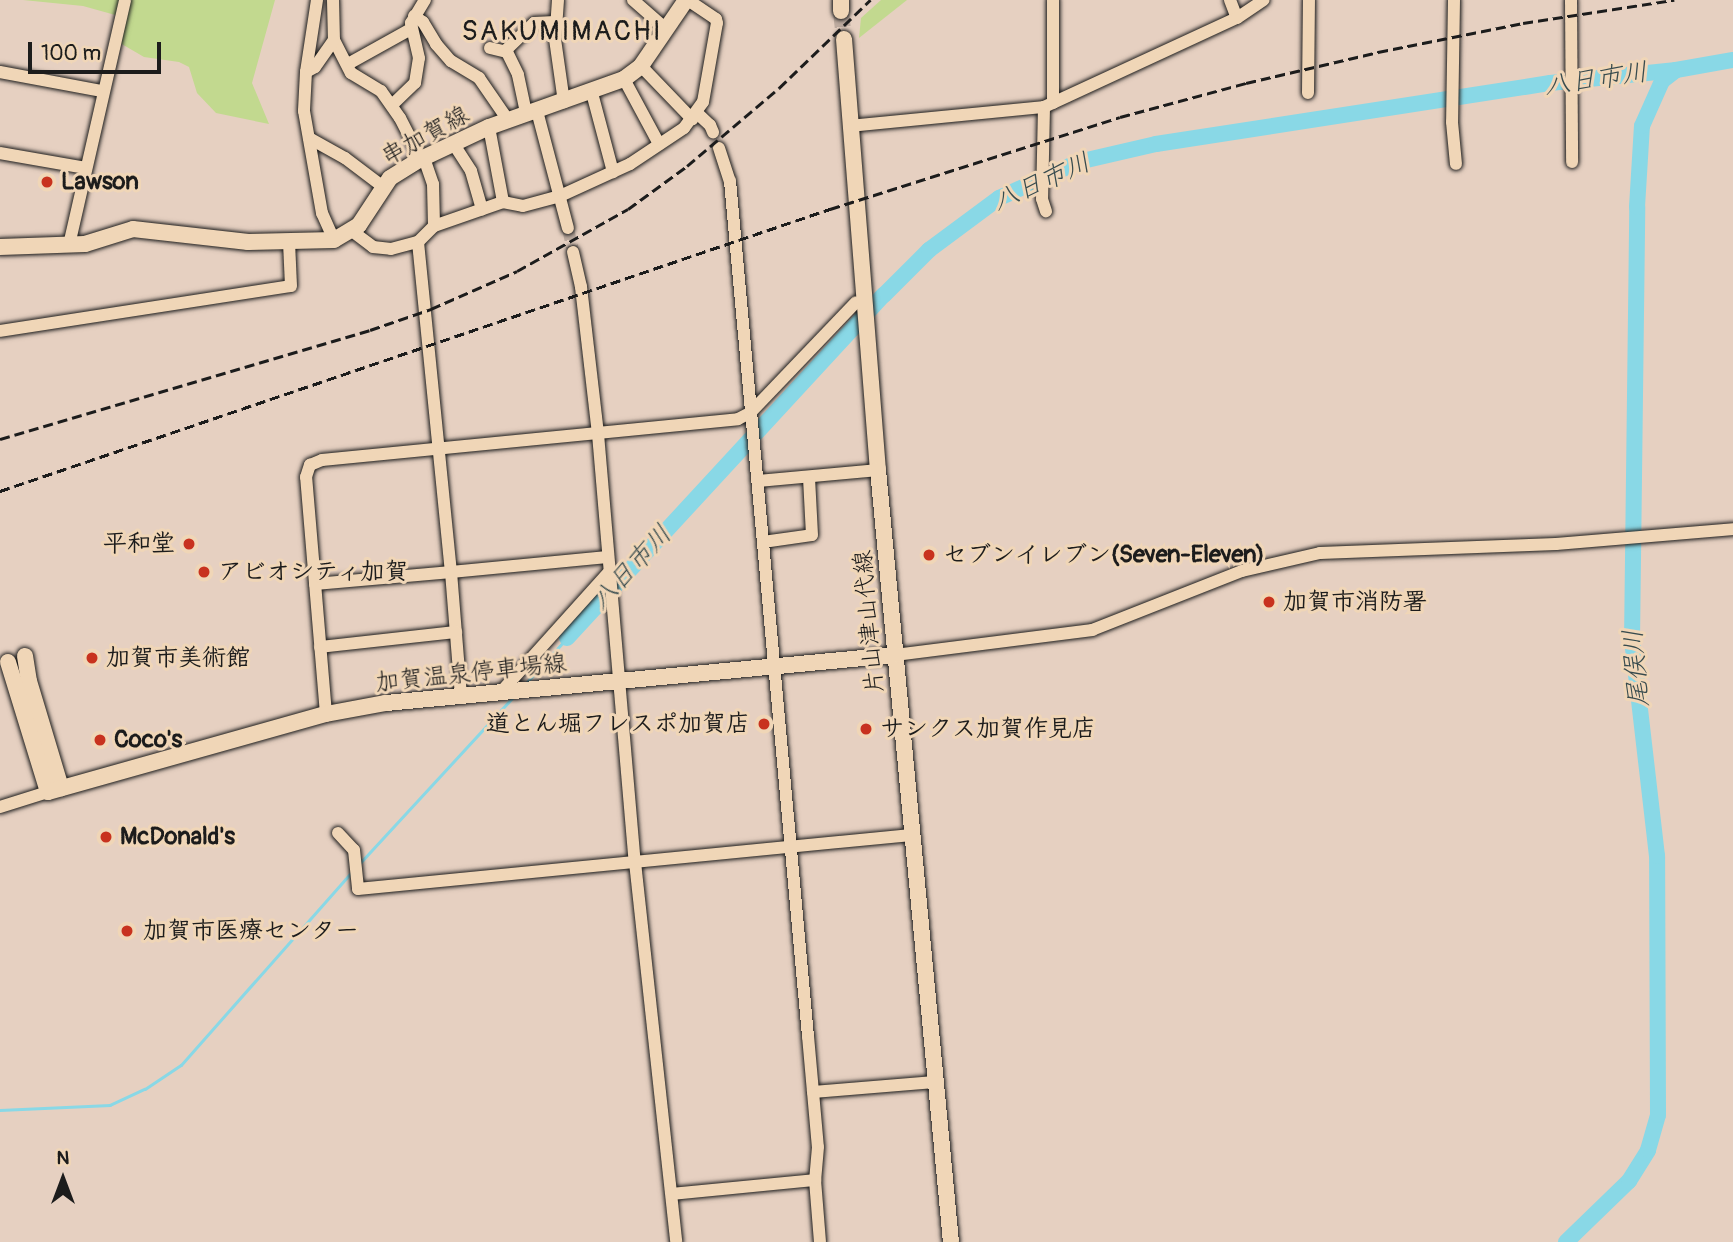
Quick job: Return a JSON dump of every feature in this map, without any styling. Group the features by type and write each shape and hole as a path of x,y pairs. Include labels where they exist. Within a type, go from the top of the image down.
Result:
{"main road":[{"name":"串加賀線","path":"0,247 69,245 97,241 133,229 213,239 289,242 334,240 352,231 365,217 382,186 390,178 422,158 489,127 592,93 624,79 641,65 687,0"},
{"name":"片山津山代線","path":"844,39 861,300 869,330 878,470 951,1242"},
{"name":"加賀温泉停車場線","path":"55,790 326,714 386,703 895,655"},
{"path":"25,656 55,790"},
{"path":"8,662 55,790"}],"street":[{"path":"69,245 102,91 125,0"},
{"path":"317,0 304,99 321,213 334,240"},
{"path":"333,0 334,40 351,73 381,90 422,158 433,184 434,226"},
{"path":"348,64 413,22 425,0"},
{"path":"558,0 555,22 565,102"},
{"path":"633,0 666,29"},
{"path":"352,231 373,247 391,249 418,242 434,226 503,202 523,206 560,196 613,172 659,144 694,116 709,77 716,19 687,0"},
{"path":"1044,205 1041,164 1048,105 1053,0"},
{"path":"1230,0 1237,18"},
{"path":"850,126 1048,105 1237,18 1264,0"},
{"path":"1308,93 1309,0"},
{"path":"1454,0 1452,122 1456,163"},
{"path":"1571,0 1569,67 1572,162"},
{"path":"392,105 415,83 419,70 413,22"},
{"path":"413,22 423,22 436,44 451,61 479,78 508,120"},
{"path":"505,51 534,23 555,22"},
{"path":"306,72 315,67 334,40"},
{"path":"490,48 505,51 519,75 560,196 568,229"},
{"path":"641,65 694,116 710,125 713,132"},
{"path":"0,72 102,91"},
{"path":"624,79 659,144"},
{"path":"592,93 613,172"},
{"path":"489,127 503,202"},
{"path":"309,138 345,158 382,186"},
{"path":"453,143 471,172 482,209"},
{"path":"719,148 730,181 758,481 818,1147 815,1180 820,1242"},
{"path":"0,153 86,168"},
{"path":"0,331 291,286 289,242"},
{"path":"418,242 461,696"},
{"path":"573,252 581,287 598,434 635,862 676,1242"},
{"path":"326,714 306,477 310,465 322,460 724,422 751,416 861,300"},
{"path":"758,481 878,470"},
{"path":"763,542 812,535 809,477"},
{"path":"895,655 1092,630 1242,572 1320,553 1625,539 1733,529"},
{"path":"315,584 607,557"},
{"path":"503,692 609,574"},
{"path":"320,647 456,632"},
{"path":"0,807 55,790"},
{"path":"338,833 350,843 355,856 358,889 912,835"},
{"path":"813,1092 935,1082"},
{"path":"672,1194 815,1180"}],"green space":[{"path":"23,0 275,0 252,83 269,124 216,113 197,93 189,67 179,62 144,57 120,43 126,18 83,6"},
{"path":"881,0 907,0 859,38 861,18"}],"waterway":[{"name":"八日市川","path":"567,638 884,295 929,250 999,198 1078,162 1156,144 1550,83 1676,70 1733,60"},
{"name":"尾俣川","path":"1566,1242 1629,1181 1648,1150 1658,1115 1657,856 1632,641 1637,207 1642,126 1662,81 1676,70"},
{"path":"526,683 567,638"},
{"path":"360,863 512,698"},
{"path":"0,1110 110,1105 145,1089 181,1065 351,873"}],"tunnel":[{"path":"841,11 844,39"},
{"path":"568,228 573,252"}],"railway":[{"path":"0,439 370,330 431,309 517,271 628,209 687,166 779,88 870,0"},
{"path":"0,491 830,209 1120,117 1246,83 1378,52 1523,23 1674,0"}],"place":[{"name":"Lawson","path":"47,182"},
{"name":"平和堂","path":"189,544"},
{"name":"セブンイレブン(Seven-Eleven)","path":"929,555"},
{"name":"アビオシティ加賀","path":"204,572"},
{"name":"加賀市消防署","path":"1269,602"},
{"name":"加賀市美術館","path":"92,658"},
{"name":"道とん堀フレスポ加賀店","path":"764,724"},
{"name":"サンクス加賀作見店","path":"866,729"},
{"name":"Coco's","path":"100,740"},
{"name":"McDonald's","path":"106,837"},
{"name":"加賀市医療センター","path":"127,931"}],"district":[{"name":"SAKUMIMACHI","path":"562,32"}]}
